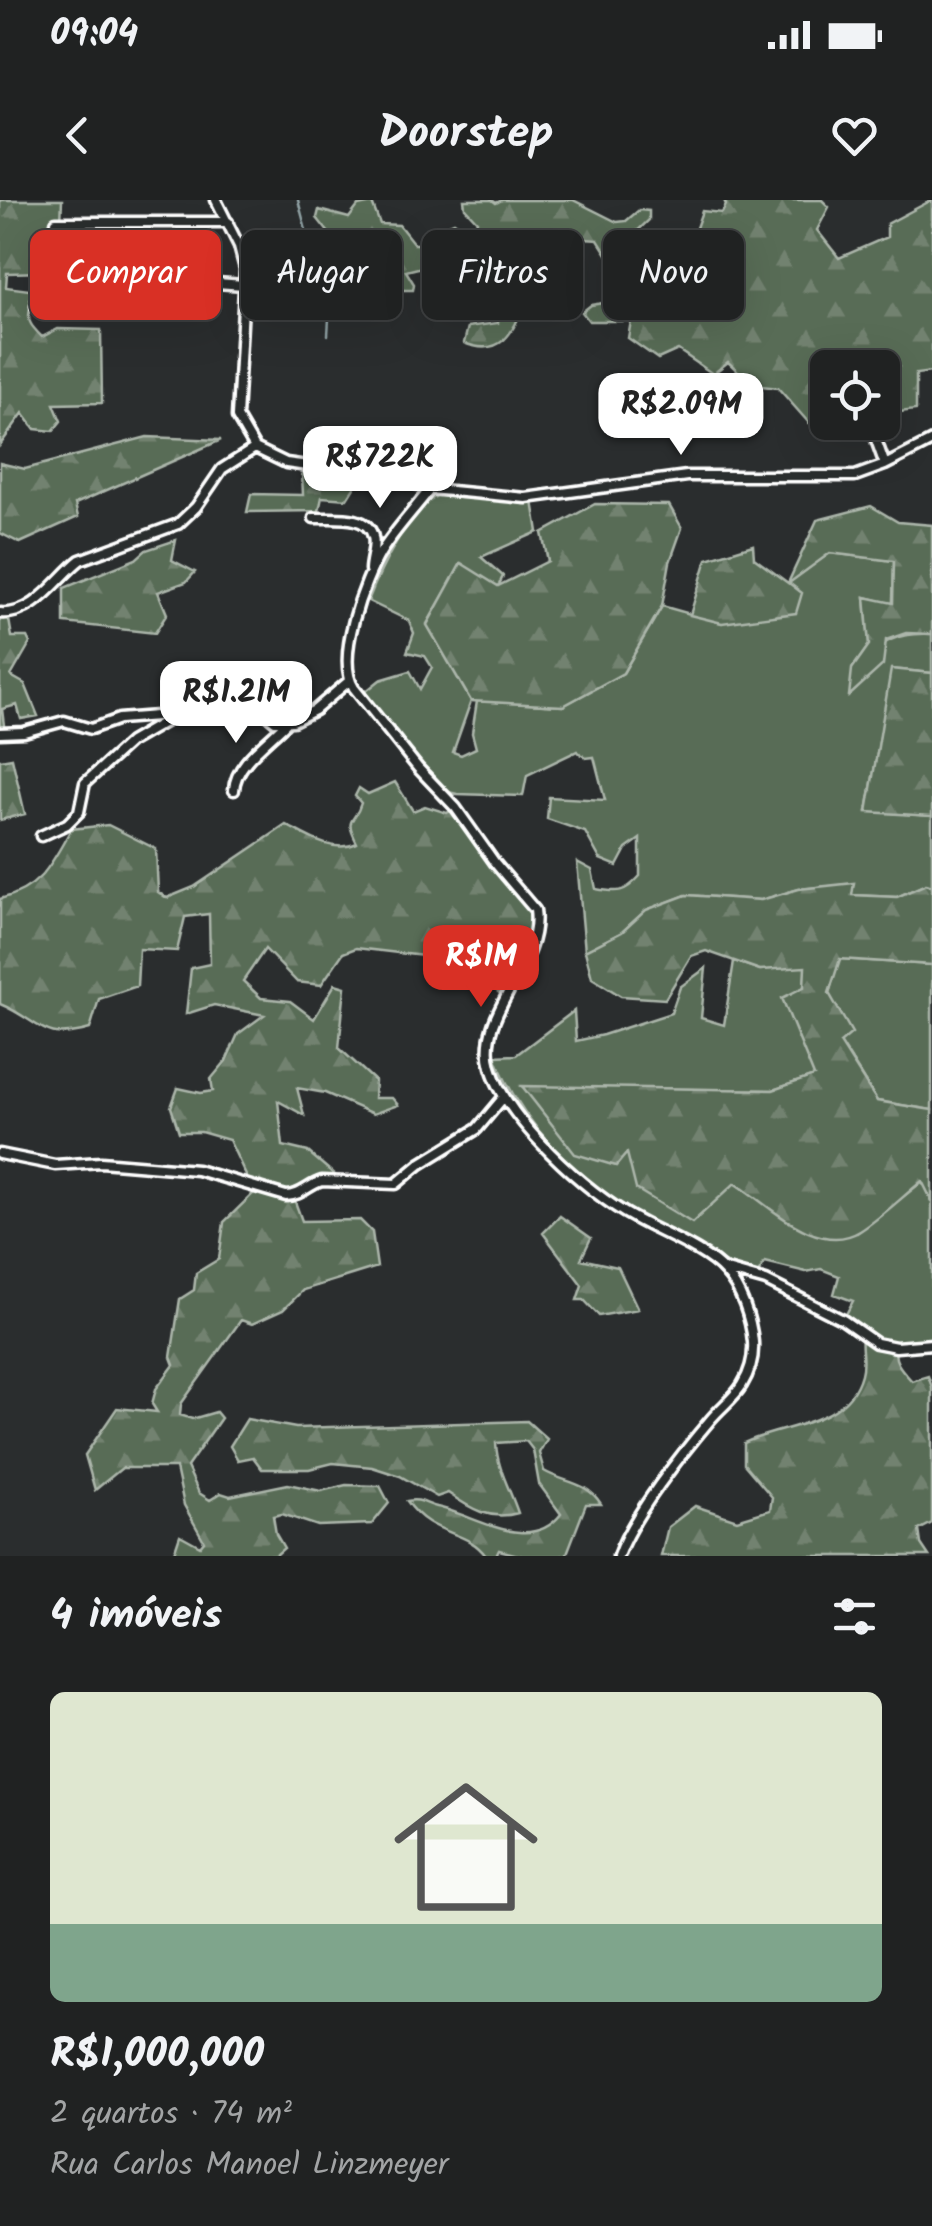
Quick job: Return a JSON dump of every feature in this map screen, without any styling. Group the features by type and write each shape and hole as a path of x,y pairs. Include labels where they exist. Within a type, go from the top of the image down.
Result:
{"street":[{"path":"216,200 241,256"},
{"path":"56,222 228,222"},
{"path":"242,320 236,410 242,431 255,448 286,463 402,479 430,489 540,497 674,477 855,476 932,440"},
{"path":"875,440 884,465"},
{"path":"0,613 8,614 56,588 80,560 178,524 196,508 222,469 255,448"},
{"path":"370,574 386,546 430,489"},
{"path":"314,518 356,520 366,524 374,538 370,574 352,631 349,681 535,910 532,939 488,1043 490,1064 503,1098 596,1195 723,1269 766,1281 843,1320 876,1343 896,1347 932,1344"},
{"path":"234,790 234,781 246,762 287,722 315,710 349,681"},
{"path":"0,733 24,732 64,721 91,729 125,718 208,712 232,700 254,704 275,721 287,722"},
{"path":"41,836 67,824 79,812 86,784 130,742 175,716"},
{"path":"0,1154 55,1165 100,1162 197,1170 286,1196 298,1195 322,1181 392,1185 477,1129 503,1098"},
{"path":"618,1556 639,1515 749,1371 753,1351 751,1330 739,1294 723,1269"}],"green space":[{"path":"0,200 62,200 61,222 53,223 52,230 30,230 30,272 7,273 6,287 30,290 29,319 42,337 58,329 101,330 102,403 54,404 61,421 53,431 35,429 23,413 0,445"},
{"path":"464,200 573,200 617,222 626,221 639,210 649,211 649,220 638,230 603,230 603,248 598,240 583,239 583,230 474,230 477,221 465,208"},
{"path":"724,200 822,200 829,207 817,230 839,258 887,237 887,224 932,200 932,372 916,374 916,410 900,412 900,350 810,350 809,423 778,388 753,385 728,362 713,374 678,350 658,359 628,338 631,321 589,321 583,311 603,303 603,320 744,320 744,230 695,230 702,211 722,213"},
{"path":"372,203 380,224 399,225 414,244 422,244 422,267 406,271 414,284 413,290 402,290 402,230 327,230 317,218 319,210 349,218 358,206"},
{"path":"454,222 466,230 435,230"},
{"path":"517,320 498,344 478,347 464,343 468,327"},
{"path":"147,437 221,440 75,504 78,517 20,543 0,533 0,463 25,469"},
{"path":"302,473 359,480 347,499 322,497 319,511 247,512 251,494 303,495"},
{"path":"438,495 533,501 538,532 481,557 503,576 498,587 461,564 427,624 471,701 453,752 461,755 476,748 472,733 477,701 563,706 623,673 662,606 722,623 830,553 894,561 893,604 865,597 869,645 852,669 888,641 906,635 932,634 932,673 892,669 867,811 932,816 932,886 926,884 897,897 851,895 853,884 799,889 761,900 686,895 646,910 622,932 585,951 577,862 592,870 596,889 621,890 640,876 640,839 626,849 617,866 600,859 585,832 547,819 549,797 605,800 594,757 586,758 577,751 527,775 523,796 440,790 365,692 380,680 410,671 420,689 432,667 425,656 407,652 414,633 409,621 368,601 406,527"},
{"path":"595,504 669,505 682,528 670,562 662,606 623,673 563,706 471,701 427,625 461,563 498,586 548,561 542,533"},
{"path":"871,506 898,522 932,525 932,634 906,633 886,640 883,665 849,696 852,669 869,645 865,597 893,603 894,561 830,553 789,583 802,593 796,613 722,623 690,615 707,559 753,545 754,558 788,583 817,520"},
{"path":"176,540 172,560 195,572 186,582 158,592 167,614 155,633 64,623 64,588"},
{"path":"0,613 8,614 12,637 27,637 30,643 11,676 25,684 38,716 21,719 17,705 2,709 5,734 0,733"},
{"path":"891,669 932,673 932,816 867,812"},
{"path":"12,758 25,814 0,820 0,760"},
{"path":"395,782 413,811 425,806 447,813 454,809 500,875 530,905 530,939 502,995 457,960 356,948 343,953 321,985 297,982 265,949 243,981 261,998 290,1001 314,1019 335,984 345,987 339,1048 375,1081 374,1098 392,1098 398,1105 373,1114 325,1093 297,1088 304,1115 278,1101 283,1146 308,1152 342,1181 322,1181 293,1196 302,1221 360,1220 372,1232 377,1267 303,1290 283,1310 252,1324 241,1320 181,1404 180,1415 192,1419 216,1412 221,1418 187,1467 199,1493 210,1500 221,1493 230,1496 288,1484 321,1491 346,1485 380,1486 389,1503 372,1524 318,1526 282,1514 273,1516 276,1534 284,1548 275,1556 173,1556 180,1535 200,1546 204,1541 184,1505 176,1468 122,1468 95,1490 85,1455 117,1408 157,1412 152,1404 156,1389 174,1365 171,1357 180,1299 194,1290 196,1273 219,1259 224,1222 259,1188 250,1184 229,1140 201,1132 179,1132 171,1107 178,1088 201,1093 213,1091 211,1079 226,1061 238,1034 264,1015 214,1005 186,1014 191,968 210,964 209,914 185,917 177,951 139,949 137,986 99,999 90,1029 50,1032 0,1004 0,899 26,889 44,873 71,829 108,825 156,849 158,892 167,898 194,887 286,825 320,842 348,846 357,843 351,824 361,803 355,796 359,788 368,794"},
{"path":"854,883 852,895 897,897 926,884 932,886 932,965 840,959 829,993 852,1033 840,1043 877,1101 932,1110 932,1201 922,1181 860,1231 828,1238 794,1225 735,1183 692,1223 636,1189 627,1153 616,1166 575,1154 522,1086 773,1090 814,1076 782,998 804,987 805,967 760,970 706,951 691,956 665,999 621,996 592,978 585,951 622,932 646,910 686,895 761,900 799,889"},
{"path":"839,959 932,965 932,1110 877,1101 840,1042 829,993"},
{"path":"734,961 760,970 806,966 804,987 783,999 815,1076 773,1090 523,1087 627,1152 735,1183 802,1228 857,1233 923,1181 932,1201 932,1344 885,1346 843,1320 853,1301 834,1294 839,1276 821,1269 806,1272 765,1262 758,1273 679,1242 640,1219 602,1193 568,1162 537,1129 513,1094 495,1056 516,1055 574,1011 576,1041 671,1013 680,987 706,968 701,1018 724,1025"},
{"path":"560,1216 591,1238 581,1259 618,1267 638,1309 599,1316 584,1300 577,1300 582,1285 543,1233"},
{"path":"862,1335 896,1347 902,1370 912,1381 928,1376 932,1387 932,1523 919,1530 921,1544 929,1556 661,1556 668,1527 695,1506 737,1520 770,1510 772,1497 744,1464 744,1443 812,1421 842,1404 854,1391 861,1374"},
{"path":"247,1419 296,1428 527,1421 547,1439 539,1453 544,1471 582,1487 601,1504 586,1504 566,1556 522,1556 499,1550 496,1556 486,1556 469,1541 427,1521 407,1501 419,1501 518,1532 548,1526 561,1514 539,1484 533,1450 526,1441 496,1443 501,1470 518,1513 498,1515 473,1508 448,1493 437,1497 400,1476 372,1467 333,1463 309,1469 262,1469 253,1457 238,1460 230,1446"}],"waterway":[{"path":"298,200 329,318 328,335"}]}
